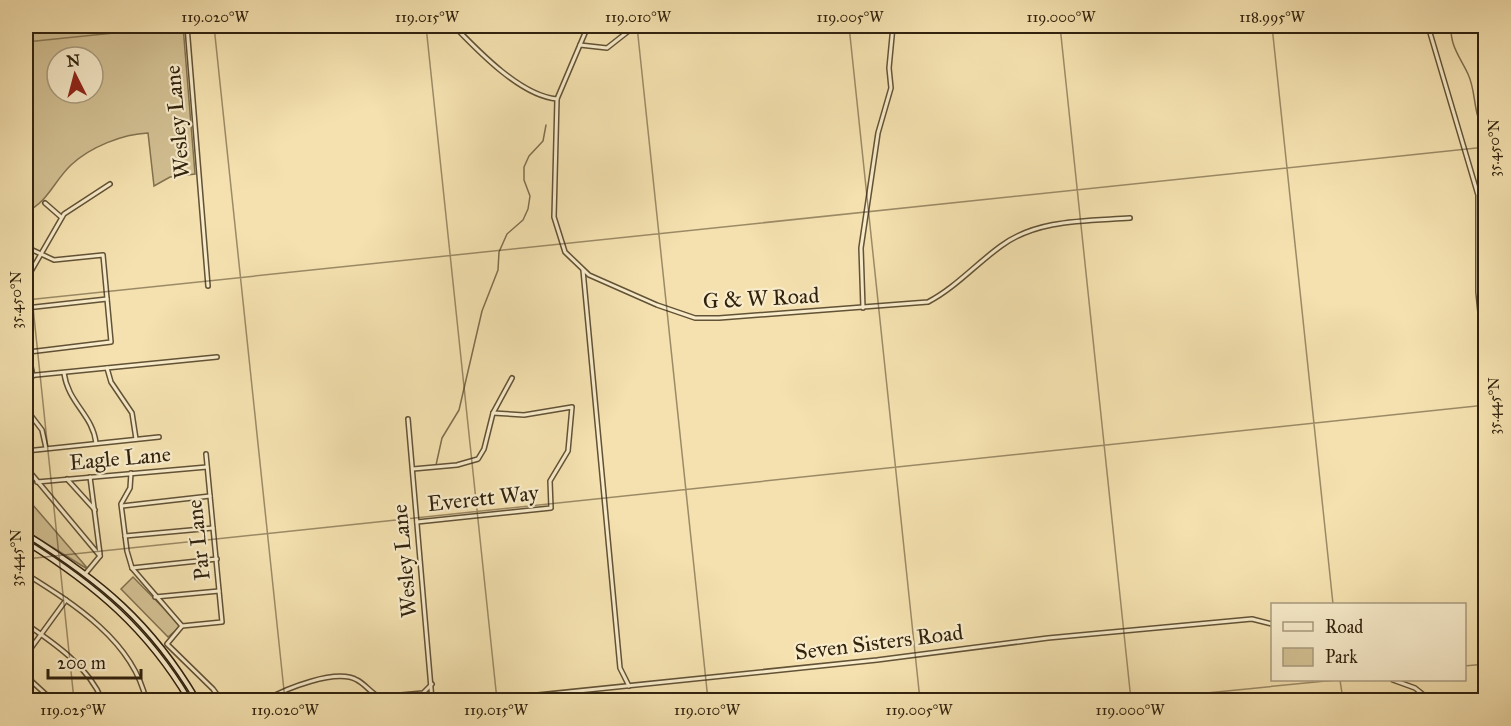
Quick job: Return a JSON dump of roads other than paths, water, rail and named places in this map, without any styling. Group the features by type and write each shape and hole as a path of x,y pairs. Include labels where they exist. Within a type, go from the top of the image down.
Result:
{"main road":[{"path":"26,534 86,573 106,589 158,643 197,700"},
{"path":"26,542 94,587 123,613 153,647 189,700"},
{"path":"94,587 106,589"}],"street":[{"name":"Wesley Lane","path":"187,26 208,286"},
{"path":"454,26 502,71 544,98 557,99"},
{"name":"G & W Road","path":"588,26 557,99 554,217 565,252 583,270 657,305 696,318 928,302 943,294 1001,246 1032,229 1130,218"},
{"path":"580,45 597,50 607,48 635,26"},
{"path":"863,308 861,248 878,133 891,88 889,68 893,26"},
{"path":"1428,26 1478,195 1478,292 1485,371"},
{"path":"26,280 61,217 70,208 110,184"},
{"path":"45,203 61,217"},
{"path":"26,247 40,255 60,260 103,255 111,342 28,352"},
{"path":"583,270 620,668 629,686"},
{"path":"26,308 107,299"},
{"path":"26,344 33,376"},
{"path":"26,376 217,357"},
{"path":"107,368 111,382 132,413 136,439"},
{"path":"64,372 68,391 92,426 96,443"},
{"path":"413,469 457,465 478,459 484,449 494,413 512,378"},
{"name":"Everett Way","path":"417,522 551,508 550,482 568,450 572,408 524,415 494,413"},
{"path":"26,409 42,430 46,448"},
{"name":"Wesley Lane","path":"408,419 432,700"},
{"path":"26,451 159,437"},
{"name":"Par Lane","path":"182,626 222,622 206,454"},
{"name":"Eagle Lane","path":"37,482 207,467"},
{"path":"29,471 100,556"},
{"path":"131,473 130,488 121,506 132,568 182,626 167,644 211,686 221,700"},
{"path":"86,573 100,556 90,477"},
{"path":"67,479 96,512"},
{"path":"121,506 210,496"},
{"path":"125,537 213,528"},
{"path":"132,568 217,559"},
{"path":"26,574 66,600 102,630 124,654 138,676 146,700"},
{"path":"155,597 219,591"},
{"path":"26,655 66,600"},
{"name":"Seven Sisters Road","path":"490,700 878,660 1048,638 1252,619 1271,624"},
{"path":"26,624 80,668 93,683 102,700"},
{"path":"26,676 52,700"},
{"path":"266,700 283,690 302,684 339,677 357,680 380,697 423,693 432,684"},
{"path":"1397,681 1416,688 1430,700"}],"waterway":[{"path":"1451,26 1454,45 1471,81 1479,119 1486,133"},
{"path":"436,465 442,438 459,410 482,311 498,270 499,252 507,234 523,220 528,209 530,196 524,180 524,167 529,156 543,141 546,125"}]}
